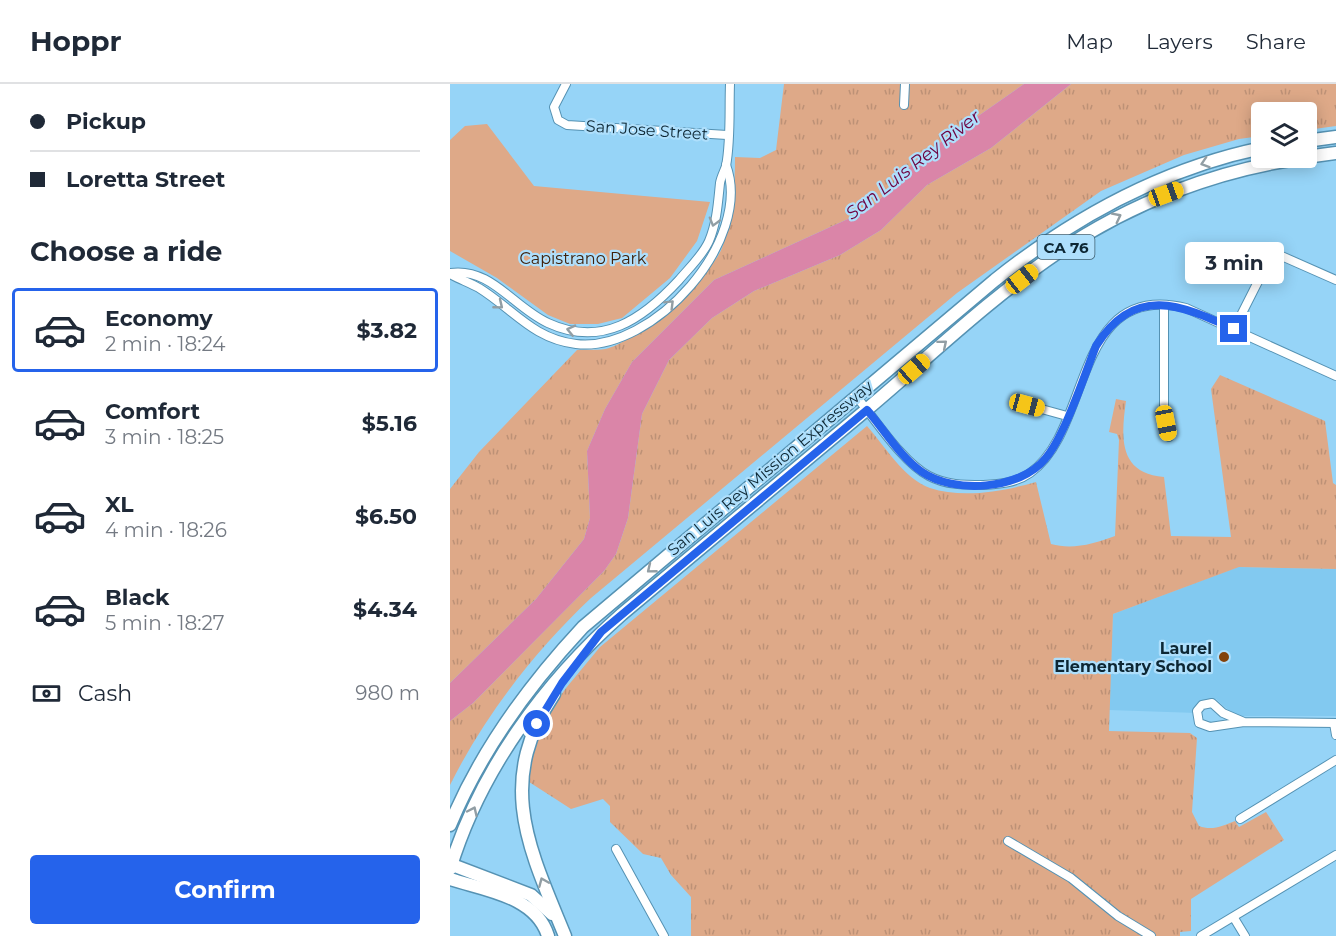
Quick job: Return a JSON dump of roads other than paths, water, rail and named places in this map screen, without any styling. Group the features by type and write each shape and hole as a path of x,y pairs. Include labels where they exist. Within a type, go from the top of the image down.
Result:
{"highway":[{"path":"1317,140 1336,137"},
{"name":"San Luis Rey Mission Expressway","path":"450,825 476,769 514,708 543,670 583,627 856,396 1030,252 1073,223 1120,197 1174,174 1251,151"},
{"name":"San Luis Rey Mission Expressway","path":"1317,155 1336,153"},
{"name":"San Luis Rey Mission Expressway","path":"601,632 1011,288 1087,234 1156,199 1195,183 1254,168"},
{"path":"565,936 526,836 521,800 524,768 542,715 601,632"},
{"name":"CA 76","path":"450,866 474,810 508,746 561,675 601,632"},
{"path":"450,866 531,895 545,906 565,936"},
{"path":"450,879 520,902 532,911 548,936"}],"street":[{"name":"San Jose Street","path":"566,84 554,107 558,120 567,124 727,135"},
{"path":"450,273 466,271 477,274 534,315 568,330 604,331 642,315 689,269 709,241 718,208 720,180 726,165 730,84"},
{"path":"904,105 905,84"},
{"path":"450,273 479,288 541,335 579,345 620,340 645,328 669,306 716,251 728,217 731,178 726,165"},
{"path":"1234,329 1272,254 1277,254 1336,280"},
{"path":"856,396 920,471 940,480 965,484 1012,482 1031,473 1051,451 1103,335 1113,324 1134,310 1164,304 1186,308 1336,376"},
{"path":"1164,304 1164,408 1169,437"},
{"path":"1027,405 1067,416"},
{"path":"1244,722 1223,713 1212,703 1202,705 1197,711 1199,723 1205,726 1244,722 1335,723 1336,735"},
{"path":"1240,819 1336,760"},
{"path":"1008,841 1071,878 1118,916 1151,936"},
{"path":"616,849 664,936"},
{"path":"1201,936 1336,855"},
{"path":"1234,918 1245,936"}],"water":[{"name":"San Luis Rey River","path":"1024,84 1071,84 991,148 927,185 881,230 840,255 754,291 712,318 669,360 642,414 628,518 616,554 604,571 473,703 450,721 450,683 536,599 584,539 590,518 587,451 605,409 632,362 714,280 872,208 918,158"}],"place":[{"name":"Laurel Elementary School","path":"1224,657"}],"park label":[{"name":"Capistrano Park","path":"583,258"}]}
